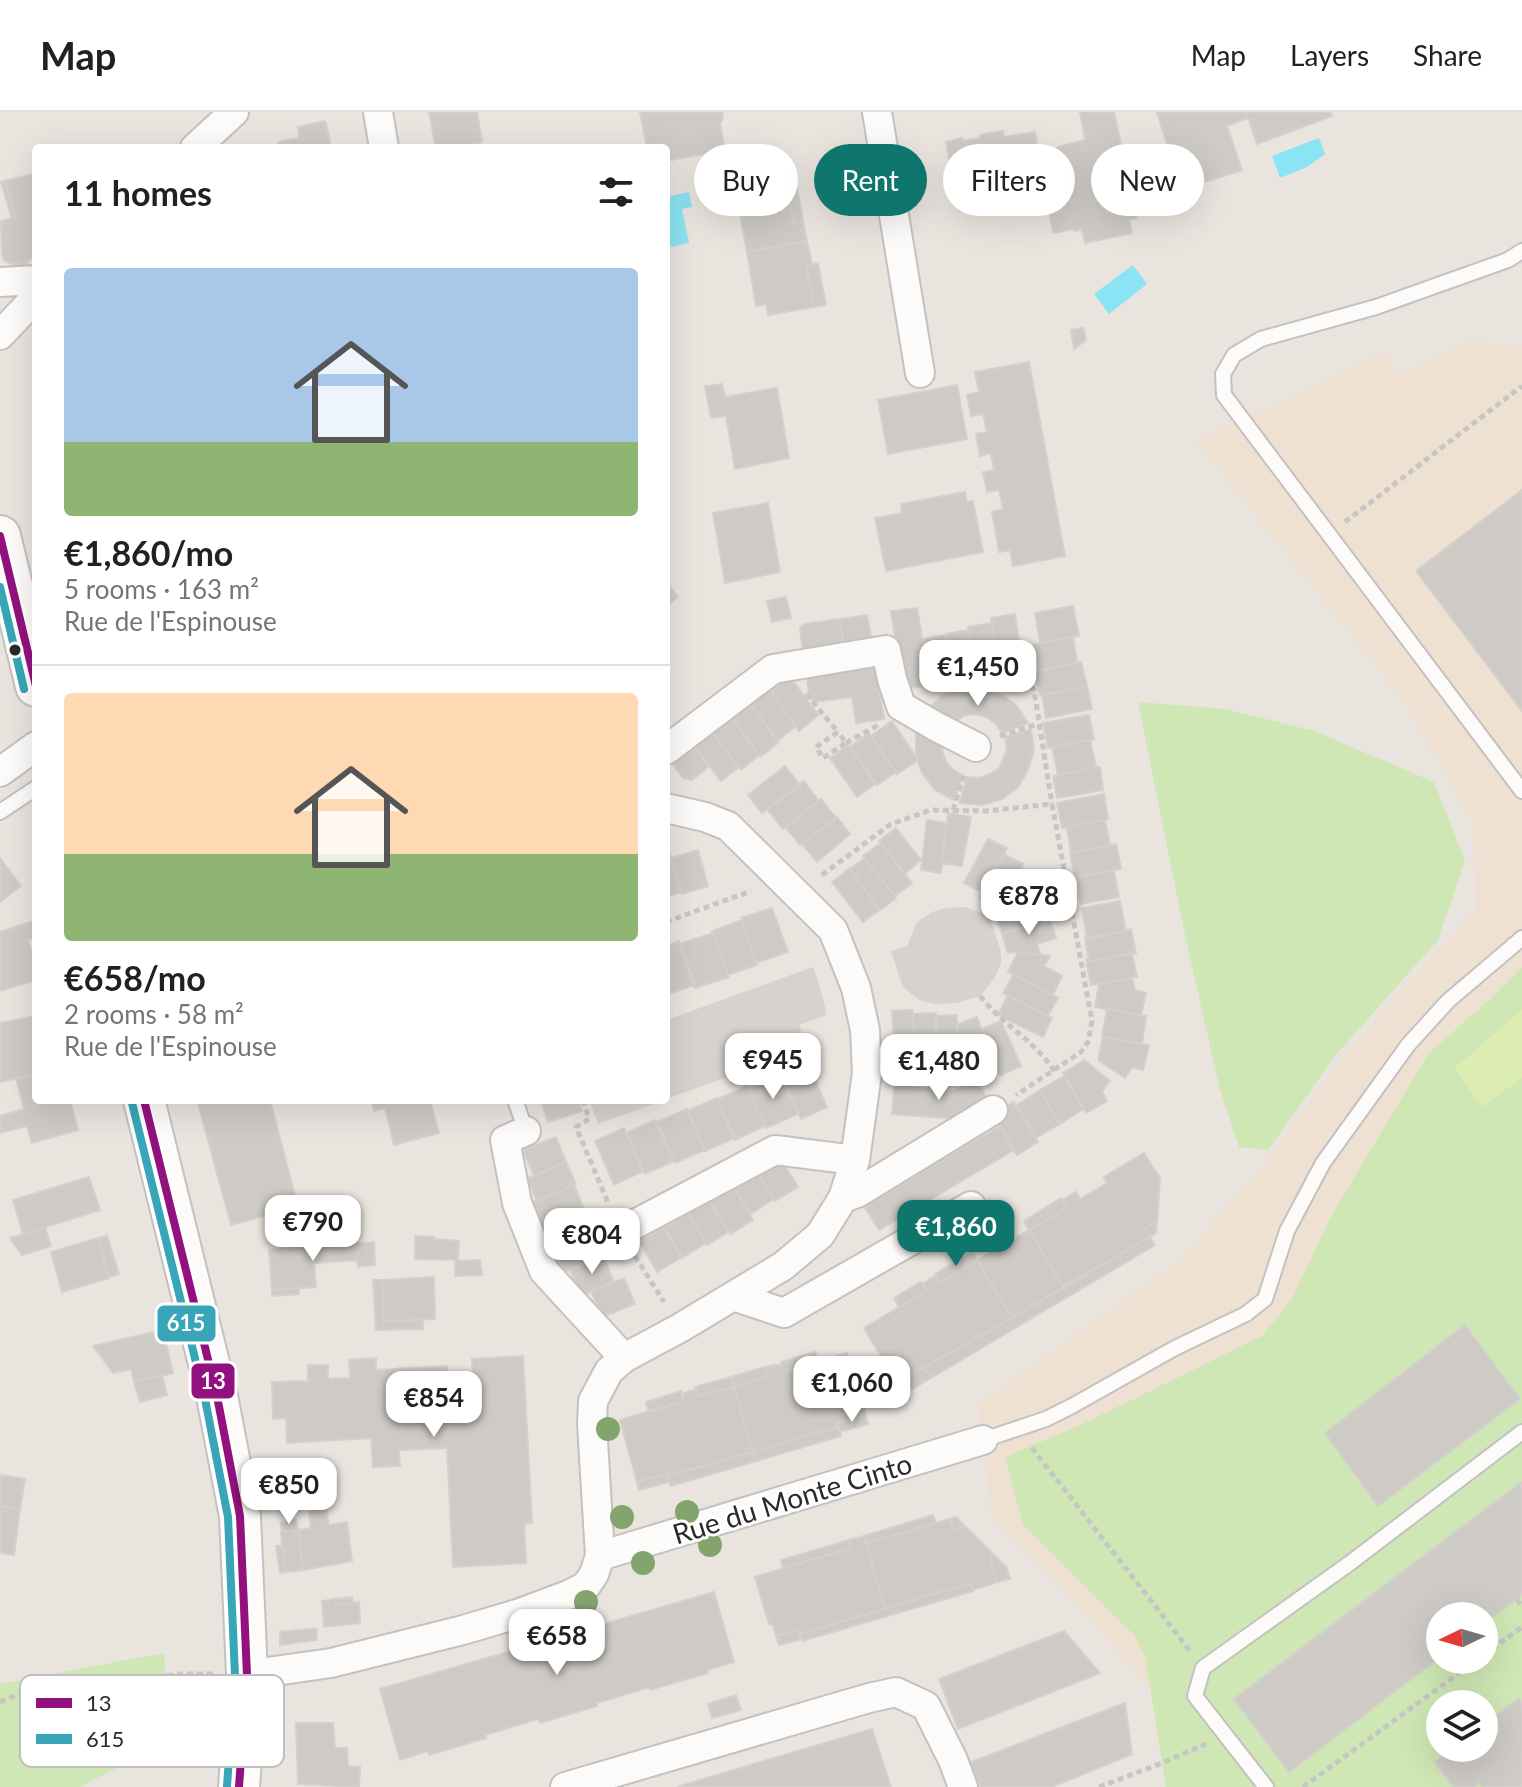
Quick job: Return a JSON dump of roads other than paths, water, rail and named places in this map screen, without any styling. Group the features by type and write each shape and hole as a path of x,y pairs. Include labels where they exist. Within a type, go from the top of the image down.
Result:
{"main road":[{"path":"0,536 4,573 32,672"},
{"path":"145,1104 217,1396 240,1516 247,1675"},
{"path":"239,1787 240,1767"}],"street":[{"path":"199,144 234,112"},
{"path":"378,112 383,144"},
{"path":"877,112 920,373"},
{"path":"0,282 32,280"},
{"path":"0,335 32,301"},
{"path":"670,747 773,669 886,650 901,706 980,751"},
{"path":"0,772 32,749"},
{"path":"247,1675 331,1663 463,1630 517,1614 586,1586 600,1556 593,1401 609,1371 624,1358 783,1266 820,1235 843,1198 855,1160 867,1073 865,1030 856,988 833,930 728,826 670,809"},
{"path":"843,1198 857,1193 993,1110"},
{"path":"526,1131 505,1140 517,1203 544,1271 624,1358"},
{"path":"620,1232 775,1150 855,1160"},
{"path":"733,1296 784,1313 971,1206"},
{"name":"Rue du Monte Cinto","path":"600,1556 983,1440"},
{"path":"565,1787 896,1692 926,1706 963,1787"}],"lane":[{"path":"1522,251 1508,260 1376,307 1261,339 1234,355 1223,374 1224,395 1522,791"},
{"path":"0,812 32,791"},
{"path":"983,1440 1046,1419 1072,1406 1175,1348 1246,1314 1265,1299 1287,1231 1323,1163 1408,1045 1448,1001 1522,938"},
{"path":"516,1104 526,1131"},
{"path":"1266,1787 1195,1696 1203,1668 1350,1563 1522,1432"}],"water":[{"path":"1319,138 1325,154 1307,167 1280,178 1272,156"},
{"path":"689,192 692,207 682,209 689,243 670,247 670,196"},
{"path":"1133,265 1147,284 1109,314 1094,294"}]}
